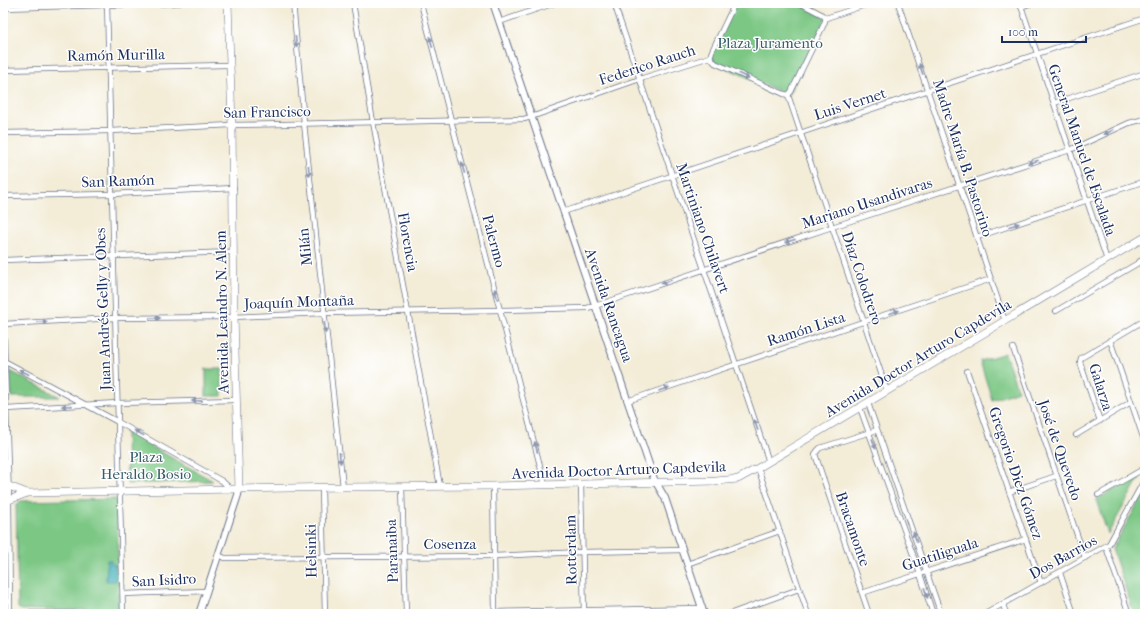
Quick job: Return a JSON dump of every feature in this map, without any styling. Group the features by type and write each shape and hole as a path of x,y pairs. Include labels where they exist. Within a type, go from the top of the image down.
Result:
{"main road":[{"name":"Avenida Leandro N. Alem","path":"199,614 238,495 235,490 236,400 234,316 234,188 228,3"},
{"name":"Avenida Rancagua","path":"493,3 652,473 665,498 703,611"},
{"name":"Avenida Doctor Arturo Capdevila","path":"6,501 27,493 343,487 581,485 738,479 860,408 1145,237"},
{"name":"Avenida Doctor Arturo Capdevila","path":"6,485 27,493"}],"street":[{"path":"3,8 179,3"},
{"name":"Milán","path":"293,3 304,123 343,487"},
{"name":"Florencia","path":"353,3 373,122 440,486"},
{"name":"Palermo","path":"421,3 545,485"},
{"path":"499,22 554,3"},
{"name":"Martiniano Chilavert","path":"614,3 769,462"},
{"path":"710,57 735,3"},
{"path":"800,3 826,18"},
{"path":"826,18 871,3"},
{"name":"Madre María B. Pastorino","path":"898,3 1005,321"},
{"path":"1021,5 1032,3"},
{"name":"Juan Andrés Gelly y Obes","path":"107,4 123,613"},
{"name":"General Manuel de Escalada","path":"1021,5 1107,260"},
{"path":"788,95 791,92 826,18"},
{"name":"Luis Vernet","path":"563,212 1145,18"},
{"name":"Federico Rauch","path":"531,117 640,79 710,57 715,62 788,95"},
{"name":"Ramón Murilla","path":"3,70 230,64"},
{"path":"1054,103 1145,73"},
{"name":"Díaz Colodrero","path":"788,95 887,391"},
{"name":"San Francisco","path":"3,133 304,123 522,119 531,117"},
{"name":"Mariano Usandivaras","path":"595,306 1070,150 1128,123 1145,119"},
{"path":"977,237 1145,181"},
{"name":"San Ramón","path":"3,196 112,194 234,188"},
{"path":"3,260 234,252"},
{"path":"1056,311 1143,260 1145,269"},
{"name":"Ramón Lista","path":"628,401 991,279"},
{"path":"3,303 6,409 6,501 10,614 123,613"},
{"name":"Joaquín Montaña","path":"3,324 116,318 587,308 595,306"},
{"path":"1145,320 1110,340 1145,443"},
{"name":"Galarza","path":"1100,421 1080,360 1082,357 1110,340"},
{"name":"José de Quevedo","path":"1013,348 1085,558"},
{"path":"4,361 222,480 235,490"},
{"name":"Gregorio Diez Gómez","path":"967,371 1041,583"},
{"path":"6,409 118,403 236,400"},
{"path":"1076,435 1132,402"},
{"path":"868,403 941,614"},
{"path":"860,408 933,614"},
{"path":"870,433 877,430"},
{"name":"Bracamonte","path":"868,614 816,457 816,452 820,448 870,433"},
{"path":"758,468 808,614"},
{"path":"1098,495 1145,468"},
{"path":"1010,492 1056,476"},
{"name":"Dos Barrios","path":"985,614 1106,547 1111,542 1145,479"},
{"name":"Rotterdam","path":"581,485 584,612"},
{"path":"493,486 495,613"},
{"name":"Paranaiba","path":"402,487 406,614"},
{"name":"Helsinki","path":"322,488 325,614"},
{"path":"687,564 780,532"},
{"name":"Guatiliguala","path":"862,593 1026,539"},
{"path":"1106,547 1129,614"},
{"name":"Cosenza","path":"218,555 225,558 324,556 494,556 683,550"},
{"path":"3,556 9,556"},
{"path":"1060,573 1074,614"},
{"path":"729,614 799,590"},
{"name":"San Isidro","path":"123,594 207,591"},
{"path":"1003,604 1006,614"},
{"path":"432,614 703,611"}],"green space":[{"name":"Plaza Juramento","path":"735,3 796,3 826,18 788,95 715,63 710,57"},
{"path":"1005,353 1018,391 992,400 980,361"},
{"path":"206,369 222,369 222,396 206,396"},
{"path":"10,371 60,397 12,397"},
{"name":"Plaza Heraldo Bosio","path":"126,432 213,481 127,484"},
{"path":"1142,473 1108,534 1096,500"},
{"path":"1145,491 1145,614 1134,614 1112,549"},
{"path":"117,499 119,607 116,610 21,610 18,608 16,505 20,501"}],"water":[{"path":"107,560 111,560 111,564 115,564 116,581 106,581"}]}
